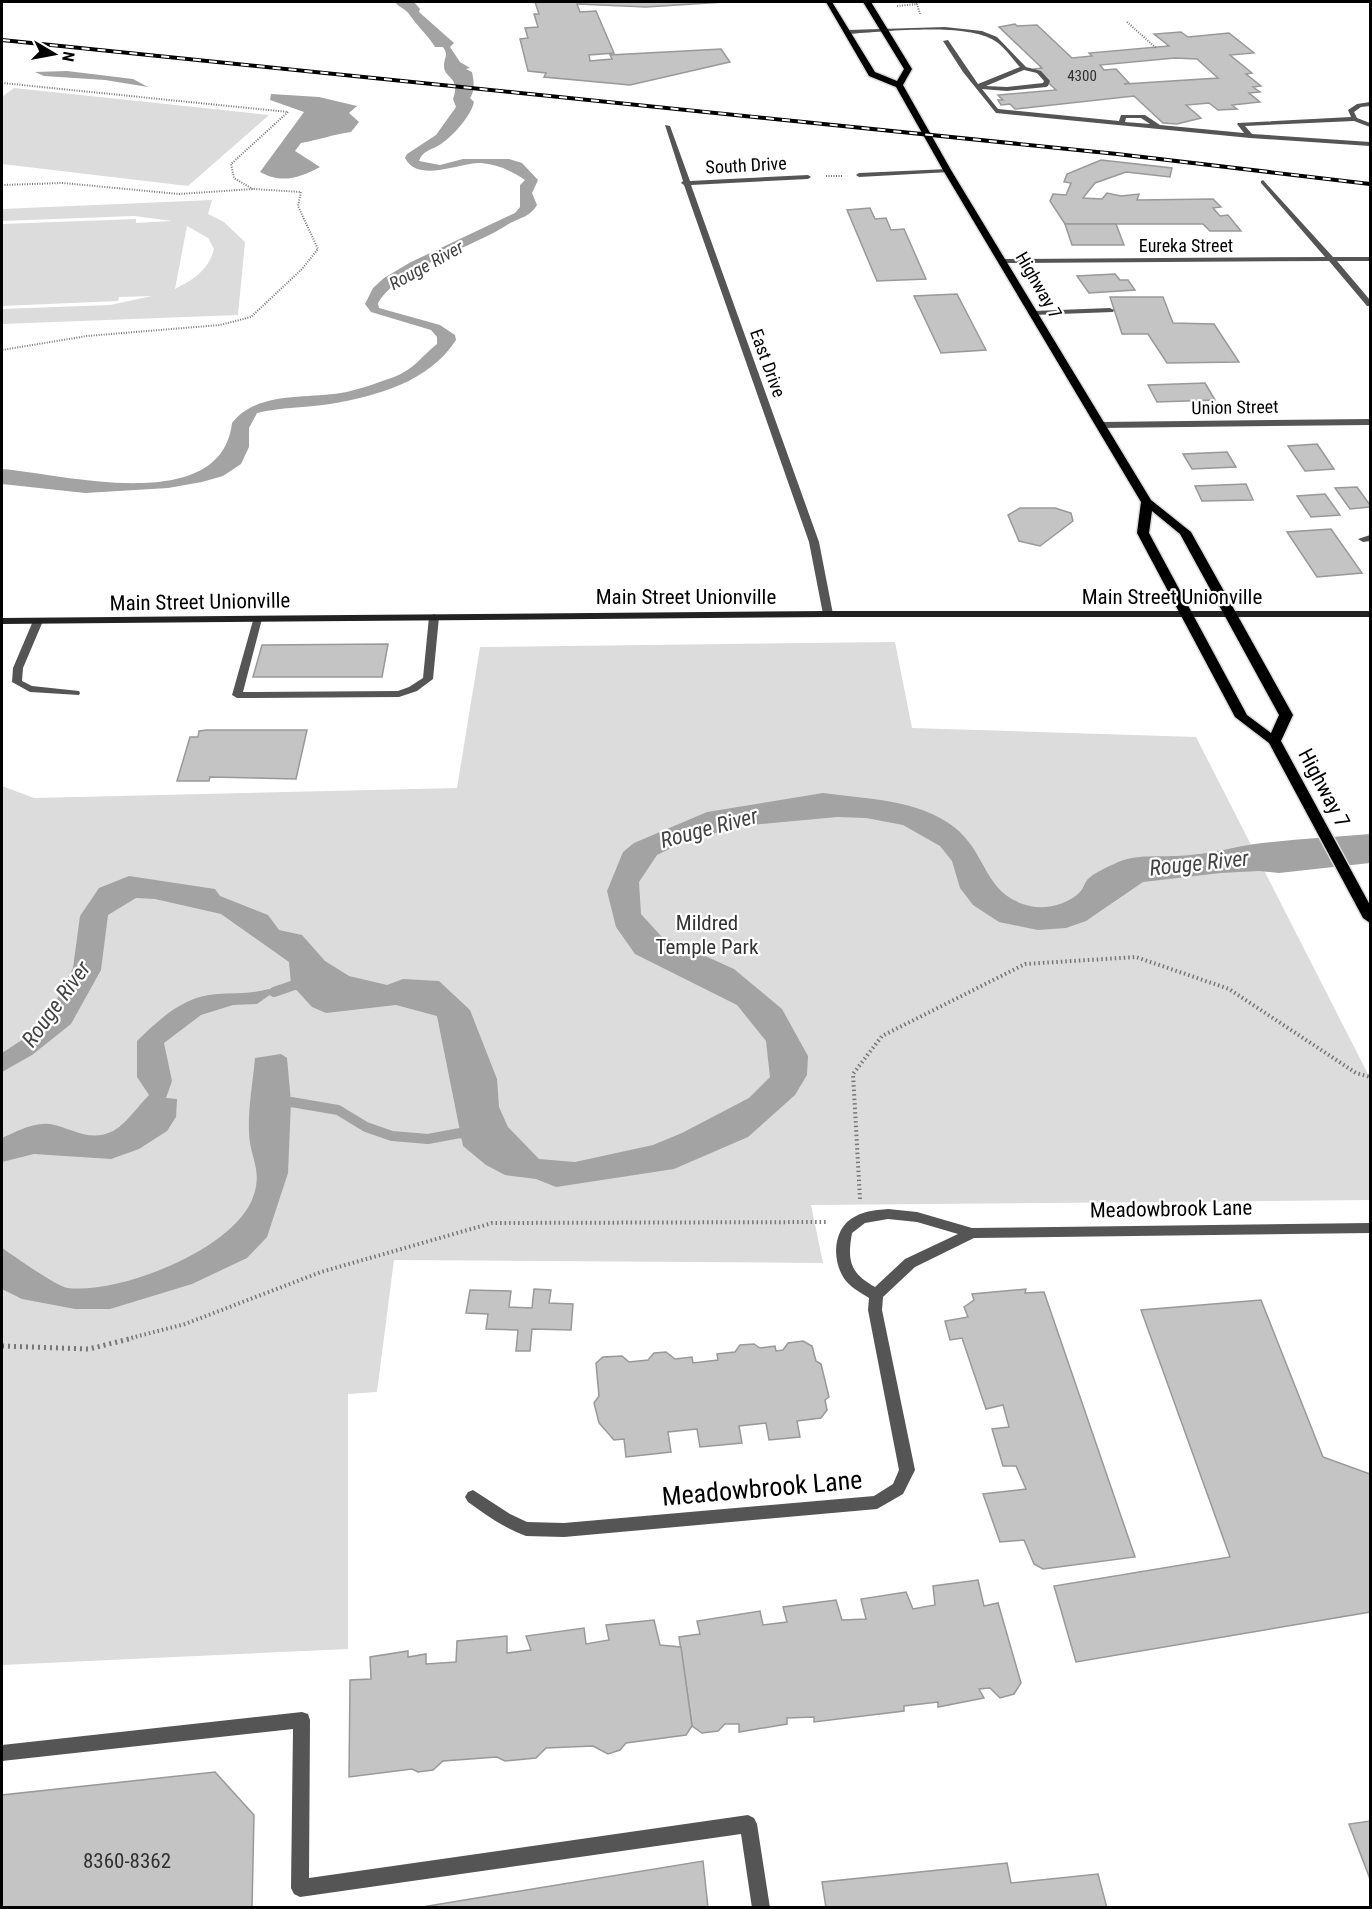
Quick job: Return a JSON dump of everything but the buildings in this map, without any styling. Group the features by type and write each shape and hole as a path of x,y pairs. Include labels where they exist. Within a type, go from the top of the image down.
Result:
{"main road":[{"path":"829,2 872,74 900,85 908,69 867,2"},
{"name":"Highway 7","path":"900,85 948,171 1147,502 1185,532 1286,716 1274,741"},
{"name":"Highway 7","path":"1147,502 1143,533 1242,717 1274,741 1371,918"},
{"name":"Main Street Unionville","path":"2,621 828,614 1188,616 1371,614"}],"street":[{"path":"848,32 978,32 996,39 1024,68 1039,72 1047,81 1046,85 1007,89 977,87"},
{"path":"946,40 996,111 1121,123 1123,116 1143,116 1158,127 1371,144"},
{"path":"977,87 1024,68"},
{"path":"1355,118 1350,111 1353,108 1371,104"},
{"path":"1250,136 1240,124 1355,118 1371,124"},
{"name":"East Drive","path":"667,126 685,183 814,542 828,614"},
{"path":"859,175 948,171"},
{"name":"South Drive","path":"685,183 808,177"},
{"path":"1263,182 1371,304"},
{"name":"Eureka Street","path":"1003,261 1371,259"},
{"path":"1033,313 1110,310"},
{"name":"Union Street","path":"1101,425 1371,422"},
{"path":"257,619 237,695 399,694 413,689 428,679 434,617"},
{"path":"38,621 18,668 17,682 30,689 75,693"},
{"name":"Meadowbrook Lane","path":"861,1219 894,1215 939,1221 972,1233 1371,1228"},
{"path":"861,1219 846,1231 843,1247 844,1264 854,1282 876,1295"},
{"name":"Meadowbrook Lane","path":"473,1497 504,1519 526,1529 564,1530 877,1502 898,1489 907,1470 875,1310 876,1295 910,1263 972,1233"},
{"path":"2,1753 302,1720 300,1888 748,1824 760,1908"}],"path":[{"path":"897,6 916,4"},
{"path":"1127,22 1156,48"},
{"path":"2,83 288,112 231,164 234,178 254,189"},
{"path":"808,177 859,175"},
{"path":"2,186 63,183 179,194 254,189 301,192 298,206 318,249 302,269 251,316 220,325 87,336 2,350"},
{"path":"2,1346 89,1349 185,1324 321,1272 492,1223 803,1224 861,1219 853,1074 882,1036 1025,964 1136,957 1229,988 1356,1073 1371,1077"}],"green space":[{"path":"14,88 269,115 188,186 2,164 2,97"},
{"path":"212,200 208,214 224,222 245,242 238,315 2,324 2,309 110,305 152,296 119,297 118,301 2,306 2,224 136,219 136,223 172,221 134,216 2,221 2,209","holes":["187,226 208,238 214,249 208,263 194,278 175,289"]},
{"name":"Mildred Temple Park","path":"895,642 912,728 1196,737 1370,1078 1370,1200 811,1205 823,1263 394,1260 377,1392 348,1394 348,1649 2,1665 2,786 34,798 457,788 480,647"}],"water":[{"name":"Rouge River","path":"395,2 414,2 420,9 419,12 454,43 450,47 460,62 470,68 466,69 472,72 473,89 470,98 474,102 465,119 451,136 425,152 419,161 440,165 463,159 509,159 522,163 538,180 532,193 537,205 531,212 492,234 418,269 388,290 378,303 379,308 440,325 455,335 456,340 445,354 417,377 366,397 257,413 249,428 249,447 241,464 223,476 168,488 85,493 2,484 2,469 99,481 136,483 170,480 200,471 221,452 232,423 242,413 255,406 282,398 341,393 374,384 407,371 437,344 437,337 431,330 371,312 365,304 373,288 384,278 411,262 515,213 520,207 520,185 525,180 504,168 481,163 440,170 419,170 411,166 405,158 407,154 436,135 456,107 453,99 455,86 445,70 446,55 443,47 435,47 407,12"},
{"path":"67,71 133,79 148,87 105,80 44,76 35,72"},
{"path":"271,94 319,97 357,106 349,113 359,122 351,132 301,143 295,151 320,167 290,178 268,176 260,172 304,112 270,100"},
{"path":"823,793 891,802 940,818 965,837 994,883 1003,893 1015,901 1036,907 1050,906 1069,900 1080,892 1093,875 1126,859 1181,856 1262,843 1370,834 1370,863 1279,873 1259,871 1221,873 1143,882 1086,921 1066,928 1038,930 999,922 973,905 960,888 952,861 940,846 903,825 866,818 837,817 739,826 679,844 657,855 639,882 641,914 661,936 734,969 782,1009 808,1056 807,1075 795,1095 748,1137 674,1169 556,1187 536,1179 505,1175 486,1165 463,1146 437,1016 396,1005 326,1013 312,1007 291,984 289,962 221,914 155,899 136,898 108,915 101,970 71,1024 32,1055 2,1072 2,1053 22,1040 54,1005 73,968 80,916 99,888 129,876 215,889 220,896 268,915 279,930 302,935 325,961 349,976 387,985 403,979 439,981 470,1010 497,1079 499,1107 508,1127 539,1159 575,1162 653,1145 682,1133 749,1098 770,1077 766,1041 737,1005 635,954 616,927 607,891 623,852 634,843 707,812"},
{"path":"269,989 274,992 257,1004 233,1005 201,1015 164,1043 172,1081 166,1098 177,1099 176,1117 167,1131 139,1149 111,1159 34,1154 2,1162 2,1138 31,1126 50,1124 81,1134 97,1136 113,1131 123,1124 149,1095 137,1077 137,1041 173,1010 193,999 205,996 249,993"},
{"path":"281,1054 287,1058 291,1102 288,1173 267,1237 247,1258 192,1284 110,1309 75,1309 22,1299 2,1289 2,1248 62,1286 90,1288 115,1284 170,1266 220,1237 239,1220 251,1202 257,1182 249,1122 255,1058"}],"waterway":[{"name":"Rouge River","path":"274,992 303,982"},
{"path":"291,1102 338,1110 366,1127 392,1136 428,1139 460,1133 469,1136"}],"railway":[{"path":"2,40 1117,154 1370,184"}]}
